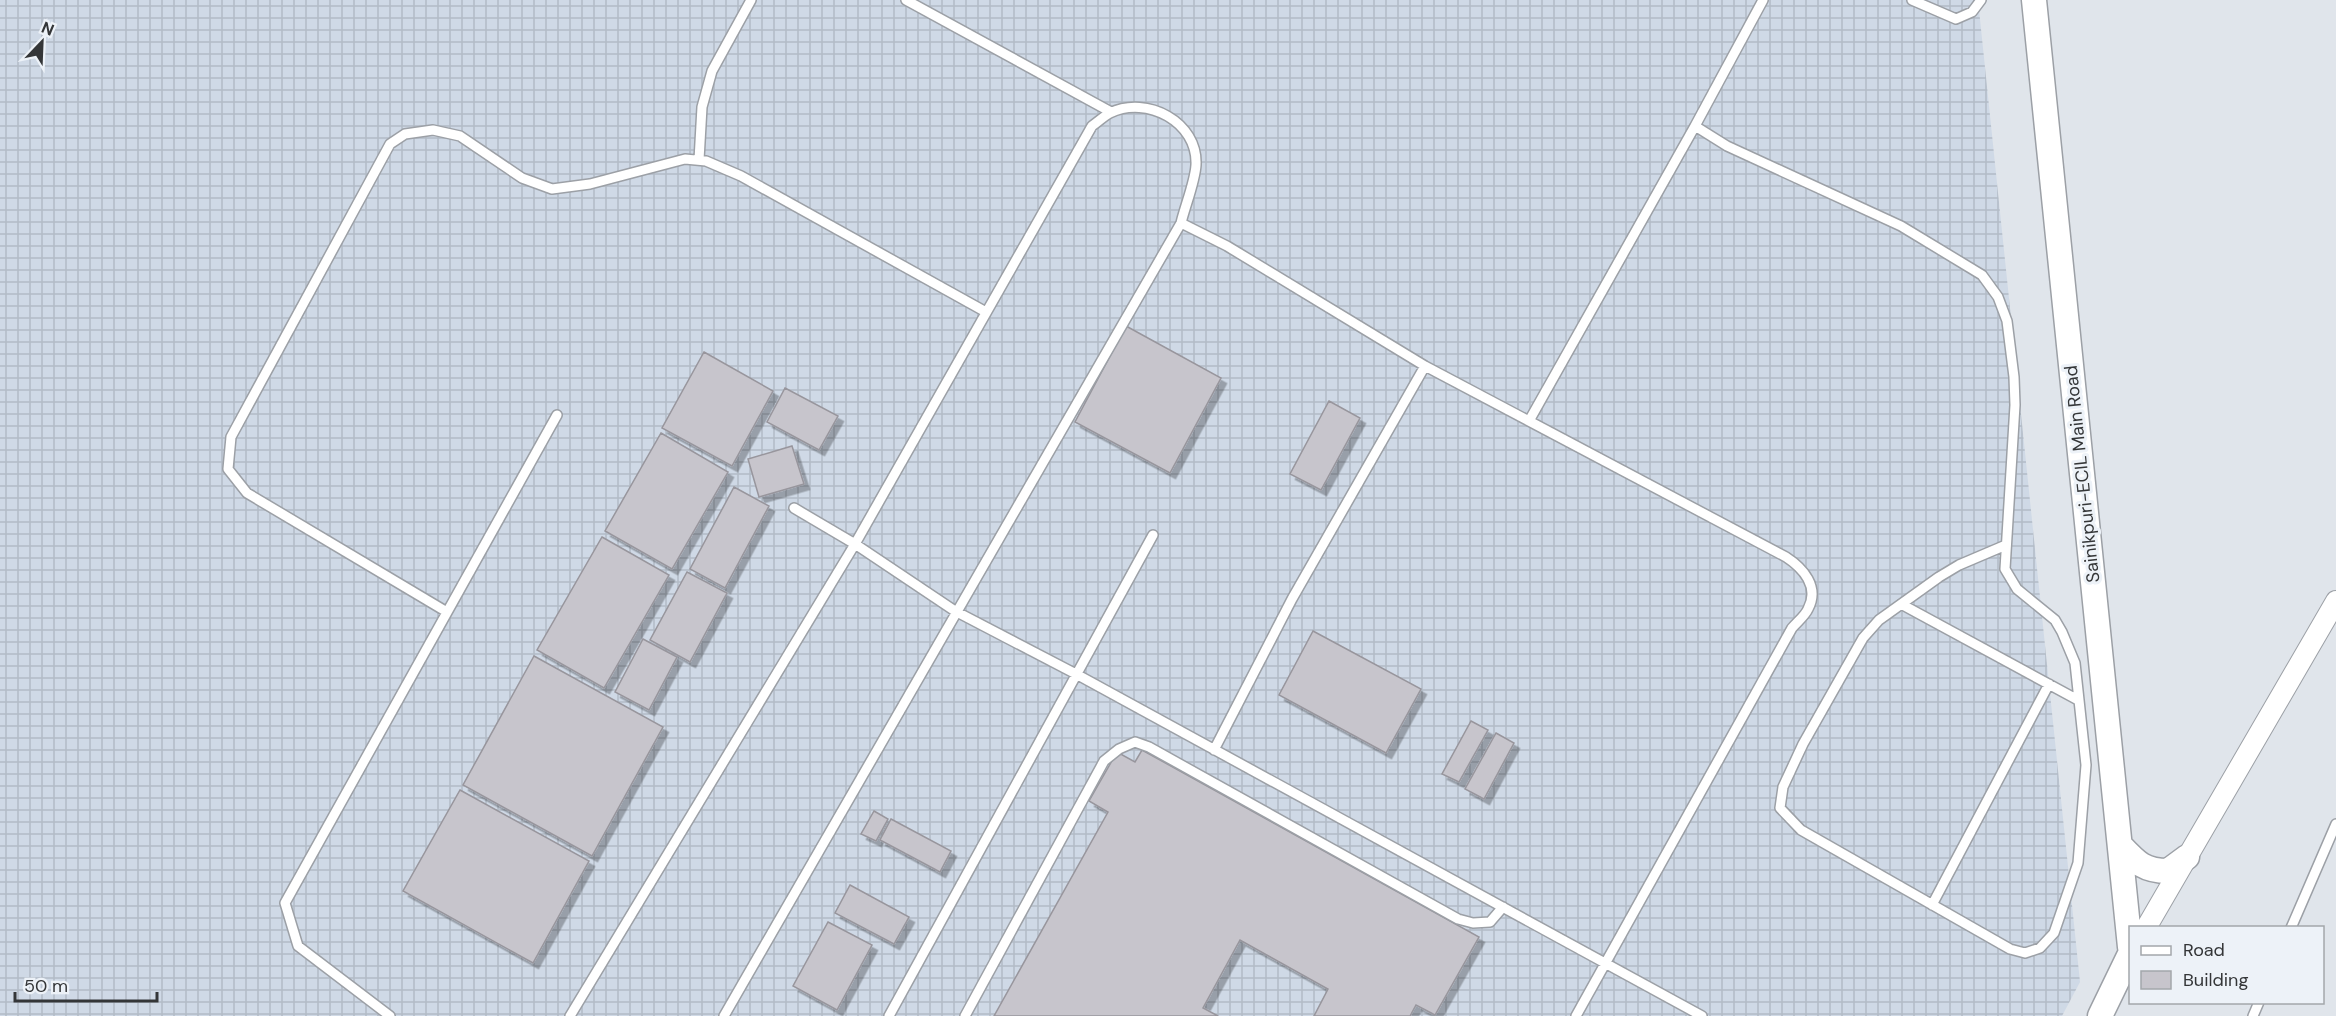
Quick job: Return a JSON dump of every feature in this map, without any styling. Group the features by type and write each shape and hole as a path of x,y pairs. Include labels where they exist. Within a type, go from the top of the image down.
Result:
{"street":[{"name":"Sainikpuri-ECIL Main Road","path":"2034,0 2129,937"},
{"path":"2147,926 2336,601"},
{"path":"2120,845 2134,860 2150,871 2168,872 2187,856"},
{"path":"2100,1016 2129,956"}],"lane":[{"path":"699,160 702,106 712,71 751,0"},
{"path":"906,0 1111,112"},
{"path":"1529,421 1763,0"},
{"path":"1912,0 1956,19 1972,12 1981,0"},
{"path":"570,1016 855,544 1092,126 1111,112 1139,107 1170,115 1190,136 1196,165 1181,223 955,611 724,1016"},
{"path":"1695,126 1727,146 1901,226 1982,274 1998,297 2007,321 2014,377 2014,416 2005,569 2017,589 2055,620 2075,663 2086,765 2078,863 2054,933 2040,948 2025,953 2010,949 1801,830 1780,808 1783,787 1803,744 1863,638 1879,620 1959,565 2006,545"},
{"path":"447,612 247,493 228,470 231,437 390,144 405,134 434,129 460,136 522,178 552,189 590,184 685,159 706,161 741,176 986,312"},
{"path":"1181,223 1227,246 1425,366 1786,557 1798,565 1809,578 1812,593 1808,609 1792,628 1576,1016"},
{"path":"1214,750 1292,599 1425,366"},
{"path":"390,1016 298,946 285,903 557,416"},
{"path":"794,508 855,544 955,611 1076,674 1702,1016"},
{"path":"889,1016 1153,535"},
{"path":"1901,604 2078,700"},
{"path":"1932,904 2049,684"},
{"path":"965,1016 1104,761 1119,749 1135,742 1149,747 1458,919 1473,923 1490,922 1503,908"},
{"path":"2291,926 2336,824"}],"shaded area":[{"path":"0,0 1978,0 2080,982 2062,1016 0,1016"}],"building":[{"path":"1126,326 1221,378 1170,473 1075,422"},
{"path":"704,352 773,391 732,466 662,428"},
{"path":"785,388 838,416 819,450 767,422"},
{"path":"1329,401 1360,418 1321,490 1290,474"},
{"path":"661,433 728,472 672,569 605,531"},
{"path":"792,446 804,484 759,497 748,459"},
{"path":"734,487 769,506 725,588 690,569"},
{"path":"602,537 669,575 604,688 537,650"},
{"path":"687,572 727,593 690,662 650,640"},
{"path":"1313,631 1421,689 1386,753 1279,695"},
{"path":"643,639 677,657 649,710 615,692"},
{"path":"534,656 663,727 592,856 463,785"},
{"path":"1471,721 1488,730 1459,782 1442,774"},
{"path":"1496,733 1514,743 1484,799 1465,789"},
{"path":"1142,750 1479,937 1435,1015 1416,1005 1410,1016 1314,1016 1328,989 1240,940 1203,1008 1218,1016 994,1016 1108,812 1089,801 1117,752 1135,762"},
{"path":"460,790 589,861 533,963 403,891"},
{"path":"874,811 888,819 876,841 861,834"},
{"path":"891,819 951,851 940,872 880,840"},
{"path":"850,885 909,917 894,944 835,913"},
{"path":"828,922 872,945 837,1010 793,986"}]}
